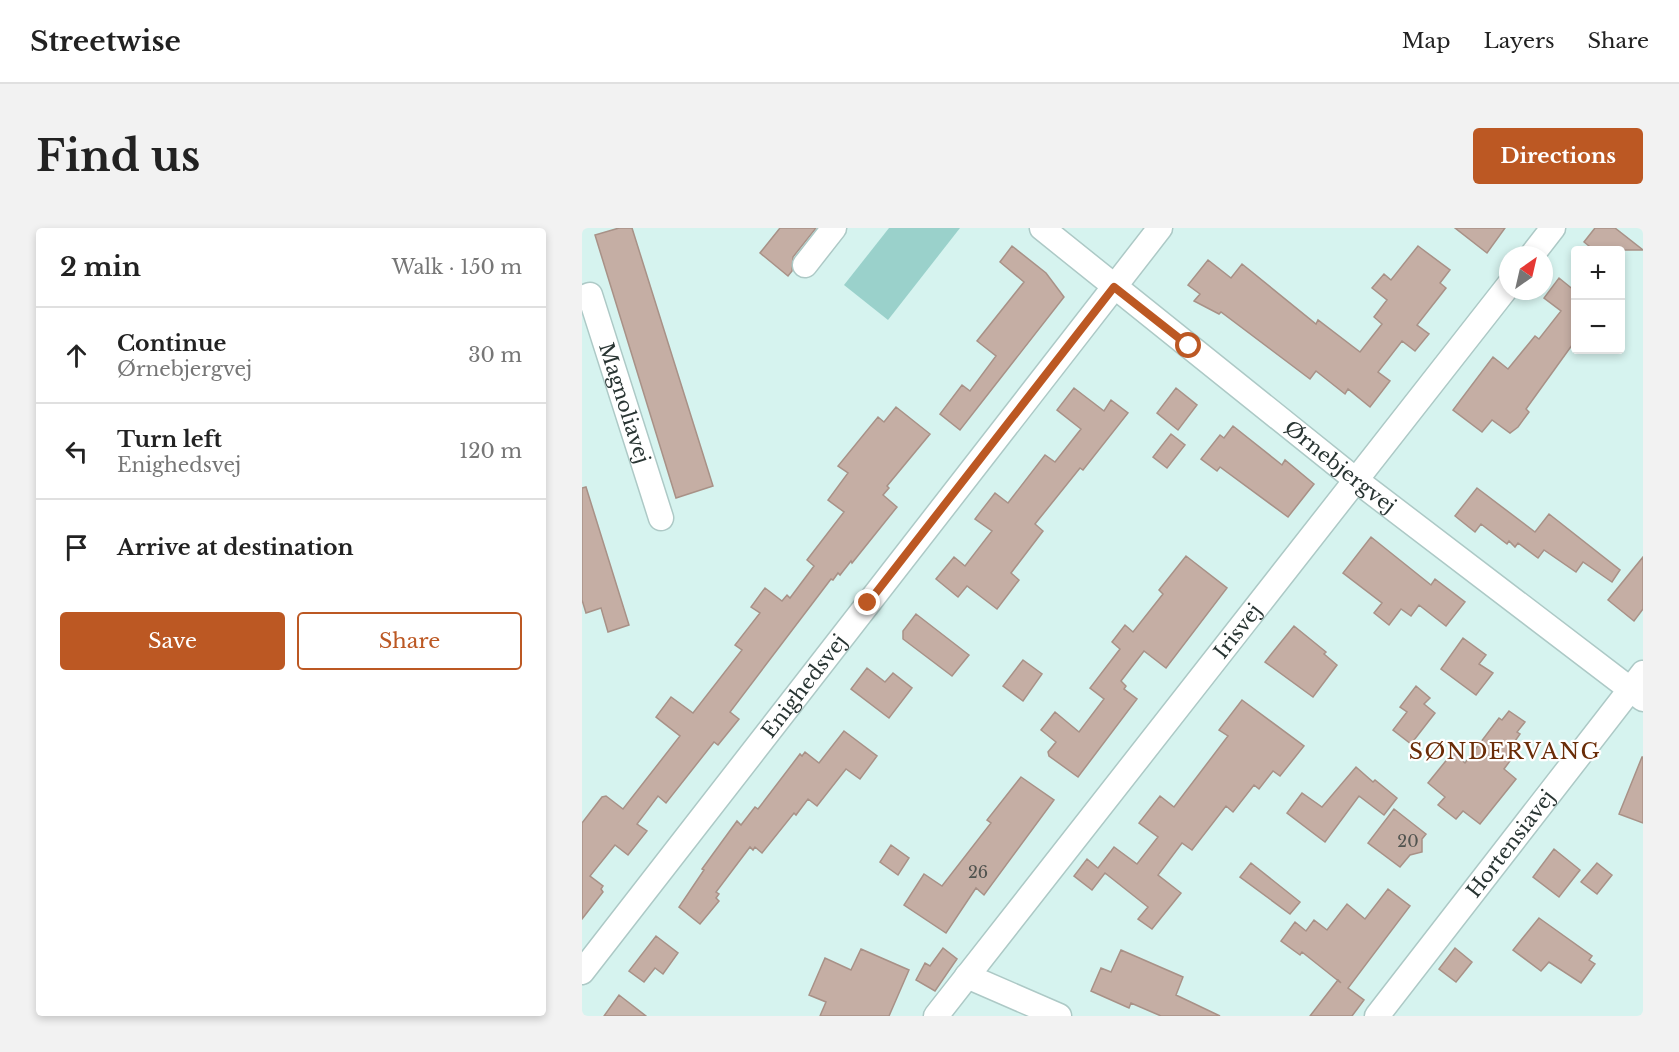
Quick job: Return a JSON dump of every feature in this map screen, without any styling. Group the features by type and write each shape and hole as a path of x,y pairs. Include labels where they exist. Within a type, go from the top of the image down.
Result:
{"street":[{"path":"805,265 834,228"},
{"name":"Ørnebjergvej","path":"1042,228 1356,480 1639,688"},
{"name":"Enighedsvej","path":"582,972 1160,228"},
{"path":"1539,246 1554,228"},
{"name":"Magnoliavej","path":"582,298 590,295 661,518"},
{"name":"Irisvej","path":"936,1016 1499,297"},
{"name":"Hortensiavej","path":"1377,1016 1639,688"},
{"path":"967,976 1059,1016"}],"shaded area":[{"path":"889,228 960,228 888,320 844,285"}],"building":[{"path":"619,228 632,228 713,486 676,498 595,235"},
{"path":"780,228 816,228 793,257 792,271 788,276 760,253"},
{"path":"1455,228 1505,228 1487,253"},
{"path":"1595,228 1615,228 1643,250 1625,250 1625,246 1589,246 1584,242"},
{"path":"1012,246 1046,273 1064,297 960,430 940,414 962,385 970,391 996,356 977,341 1024,282 1000,262"},
{"path":"1418,246 1450,270 1440,283 1446,288 1417,325 1429,334 1415,351 1402,341 1378,372 1390,381 1370,407 1348,389 1345,394 1316,371 1310,379 1221,312 1219,314 1194,301 1200,294 1188,285 1208,260 1231,278 1242,264 1316,324 1318,320 1360,352 1382,324 1374,317 1387,300 1372,288 1384,274 1391,280"},
{"path":"1559,278 1571,288 1571,347 1526,409 1529,412 1518,427 1510,433 1492,420 1482,432 1453,410 1493,357 1508,369 1535,336 1539,339 1561,311 1547,300 1553,300 1553,286"},
{"path":"1074,388 1104,411 1111,400 1128,413 1083,470 1080,468 1035,524 1043,531 1011,573 1019,580 997,609 967,586 958,597 936,579 954,557 965,566 992,531 975,519 995,493 1008,503 1045,455 1055,462 1081,429 1057,410"},
{"path":"1176,388 1197,405 1178,430 1157,413"},
{"path":"896,407 930,434 887,486 889,488 883,495 897,507 852,563 851,561 840,575 838,573 833,580 831,579 730,712 739,719 718,745 714,742 666,803 658,796 637,824 647,831 628,855 615,845 590,876 603,886 601,889 603,892 582,919 582,823 602,797 606,796 623,809 680,736 656,717 671,697 693,713 742,650 735,645 760,613 751,607 765,588 782,601 787,595 790,598 814,566 807,560 844,512 828,500 848,473 838,466 878,417 884,422"},
{"path":"1233,426 1282,465 1285,460 1314,484 1288,517 1220,467 1217,471 1201,459 1220,435 1224,438"},
{"path":"1171,434 1185,445 1167,468 1153,457"},
{"path":"586,487 629,625 608,632 601,608 586,613 582,600 582,488"},
{"path":"1477,488 1535,532 1549,514 1620,570 1612,582 1583,562 1576,572 1544,550 1538,558 1518,543 1515,547 1509,541 1507,544 1481,524 1475,532 1455,516"},
{"path":"1371,537 1431,585 1435,579 1465,602 1446,626 1419,605 1411,616 1401,609 1389,625 1374,613 1382,603 1343,573"},
{"path":"1186,556 1227,588 1166,668 1144,651 1121,681 1126,686 1124,689 1137,699 1078,777 1049,756 1048,752 1056,742 1041,730 1055,712 1079,732 1104,699 1090,688 1120,649 1112,642 1125,625 1133,632 1163,594 1159,590"},
{"path":"1643,557 1643,609 1634,621 1608,600"},
{"path":"916,614 969,655 952,676 903,639 903,631"},
{"path":"1294,626 1326,652 1324,654 1337,665 1313,697 1265,662"},
{"path":"1463,638 1486,655 1479,664 1493,673 1476,695 1441,669"},
{"path":"1023,660 1042,674 1023,701 1003,686"},
{"path":"867,668 885,682 893,673 912,688 889,718 851,689"},
{"path":"1416,686 1430,698 1424,704 1435,713 1411,744 1393,730 1407,712 1400,707"},
{"path":"1242,700 1304,746 1280,776 1273,771 1259,789 1254,785 1233,812 1226,806 1192,850 1182,843 1158,875 1181,893 1152,929 1138,919 1148,907 1105,873 1092,890 1074,876 1087,859 1098,868 1114,847 1137,864 1158,837 1139,823 1160,796 1174,807 1228,736 1219,730"},
{"path":"1509,711 1525,722 1517,732 1520,734 1515,741 1521,746 1504,769 1516,779 1480,824 1463,811 1456,819 1438,805 1445,797 1428,783 1453,752 1465,763 1499,718 1502,720"},
{"path":"844,731 877,756 860,779 846,769 817,806 808,799 796,815 794,813 762,853 755,847 753,850 750,847 716,892 719,894 716,898 719,901 700,924 679,907 704,870 702,869 737,821 741,825 755,807 758,809 800,754 802,756 805,752 819,763"},
{"path":"1643,757 1643,823 1619,814"},
{"path":"1356,767 1397,798 1384,815 1359,796 1325,842 1287,813 1302,793 1322,807"},
{"path":"1021,777 1054,800 984,895 976,888 946,933 904,905 924,874 942,886 991,823 987,820"},
{"path":"1394,809 1426,834 1422,839 1422,852 1410,855 1400,867 1368,843"},
{"path":"891,845 909,858 898,875 880,862"},
{"path":"1554,849 1580,870 1559,897 1533,877"},
{"path":"1251,863 1300,902 1290,914 1240,877"},
{"path":"1597,863 1612,875 1597,894 1581,882"},
{"path":"1388,889 1410,906 1348,988 1364,1000 1352,1016 1310,1016 1338,980 1302,952 1300,955 1281,941 1295,922 1306,931 1314,920 1327,930 1347,904 1365,919"},
{"path":"1539,918 1592,956 1589,960 1595,964 1581,983 1549,962 1541,971 1513,950"},
{"path":"656,936 678,953 663,974 655,968 644,982 629,971"},
{"path":"943,948 957,959 935,991 916,980 925,963 930,966"},
{"path":"1455,948 1472,962 1456,982 1439,969"},
{"path":"861,949 909,970 889,1016 820,1016 826,1002 809,995 825,958 851,970"},
{"path":"1121,950 1183,977 1176,995 1220,1016 1161,1016 1131,1003 1129,1008 1091,991 1101,968 1111,972"},
{"path":"619,995 646,1016 604,1016"}],"district":[{"name":"SØNDERVANG","path":"1505,751"}],"route":[{"path":"868,603 1114,287 1189,346"}]}
